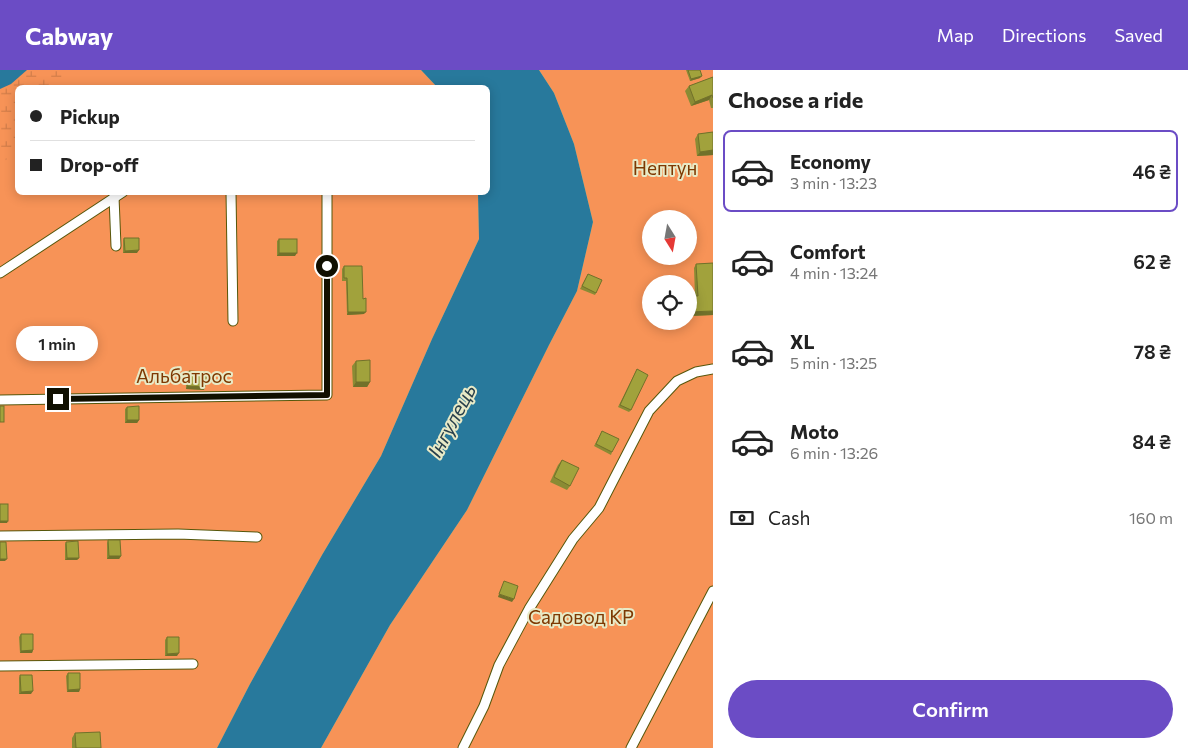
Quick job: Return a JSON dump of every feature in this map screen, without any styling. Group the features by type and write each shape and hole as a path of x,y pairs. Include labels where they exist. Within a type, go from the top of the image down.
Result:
{"lane":[{"path":"116,246 118,195"},
{"path":"0,273 118,195"},
{"path":"231,195 233,322"},
{"path":"0,400 327,395 327,195"},
{"path":"463,748 484,706 499,665 529,609 573,538 599,508 649,411 677,381 696,372 713,369"},
{"path":"0,536 178,534 257,537"},
{"path":"631,748 713,591"},
{"path":"0,666 193,664"}],"green space":[{"path":"16,70 79,70 58,85 15,85 15,143 11,157 0,163 0,83"},
{"name":"Альбатрос","path":"27,70 421,70 435,85 15,85 15,195 478,195 479,239 432,339 381,456 322,555 250,684 217,748 0,748 0,89"},
{"name":"Садовод КР","path":"539,70 713,70 713,748 321,748 390,625 467,510 577,291 593,222 574,144 554,93"}],"water":[{"path":"0,70 27,70 11,84 0,89"},
{"name":"Інгулець","path":"421,70 539,70 554,93 574,144 593,222 577,291 467,510 390,625 321,748 217,748 250,684 322,555 381,456 432,339 479,239 478,195 490,195 490,85 435,85"}],"building":[{"path":"688,70 700,70 702,76 691,79"},
{"path":"713,77 713,98 712,95 695,102 689,86"},
{"path":"713,132 713,150 700,152 698,134"},
{"path":"124,238 139,238 139,250 125,251"},
{"path":"279,239 297,239 297,253 279,253"},
{"path":"713,263 713,311 697,312 696,265"},
{"path":"344,266 362,266 363,299 366,298 366,312 348,312 347,278 344,278"},
{"path":"588,274 602,280 596,293 582,286"},
{"path":"370,360 370,382 356,382 356,361"},
{"path":"637,369 648,375 631,410 620,405"},
{"path":"189,371 207,372 205,387 187,386"},
{"path":"0,406 4,406 4,422 0,422"},
{"path":"139,406 139,420 127,420 127,407"},
{"path":"602,431 619,439 612,452 596,444"},
{"path":"562,460 579,468 570,486 554,477"},
{"path":"0,504 8,504 8,521 0,521"},
{"path":"108,540 120,540 121,556 109,556"},
{"path":"78,541 79,558 67,558 66,542"},
{"path":"0,542 6,542 7,559 0,559"},
{"path":"504,581 518,586 514,599 499,594"},
{"path":"21,634 33,634 33,650 21,651"},
{"path":"167,637 179,637 179,653 167,654"},
{"path":"68,673 80,673 80,689 68,690"},
{"path":"20,675 32,675 33,691 21,692"},
{"path":"100,732 101,748 76,748 75,733"}],"route":[{"path":"58,399 327,395 327,266"}],"park label":[{"name":"Нептун","path":"665,168"}]}
